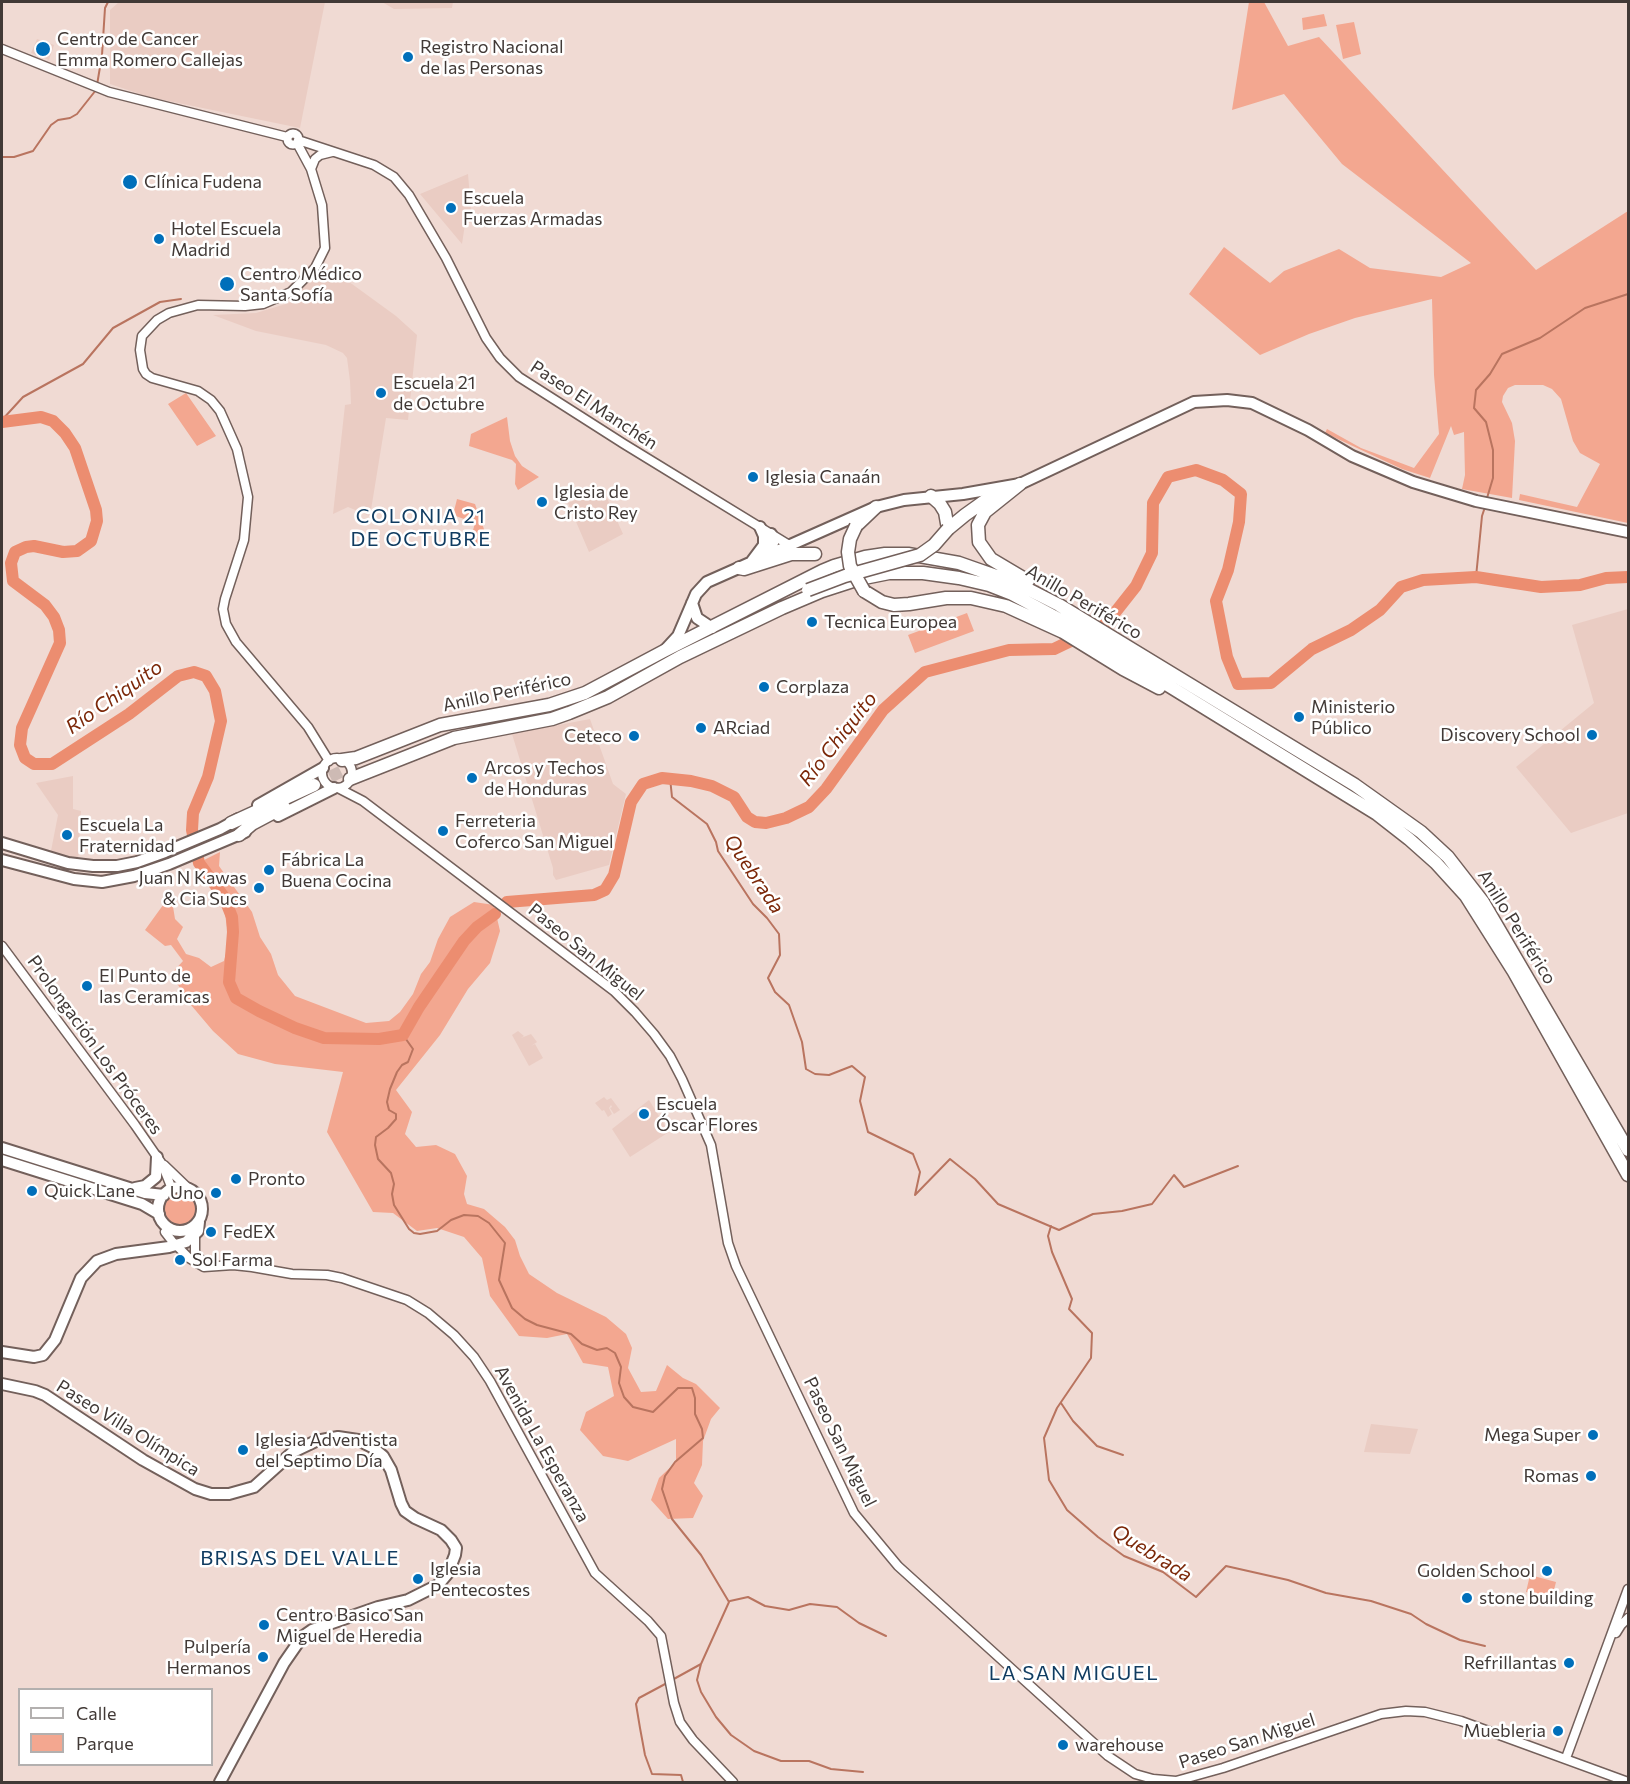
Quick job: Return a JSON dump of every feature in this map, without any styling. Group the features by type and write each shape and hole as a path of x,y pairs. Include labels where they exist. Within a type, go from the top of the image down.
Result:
{"highway":[{"path":"759,619 808,590 845,576 920,555 934,545 948,529 986,500 1020,484"},
{"path":"1020,484 985,512 978,525 978,542 991,559 1039,588 1052,601"},
{"path":"931,496 945,512 948,529"},
{"path":"876,507 856,526 850,539 849,559 850,566 864,591 882,603 909,604 946,598 986,601 1066,628"},
{"path":"745,566 744,569 791,554 820,557 789,545"},
{"name":"Anillo Periférico","path":"332,763 356,758 440,724 549,705 585,693 822,571 865,557 908,554 959,563 1016,583 1052,601 1387,807 1421,832 1448,857 1478,895 1629,1150"},
{"name":"Anillo Periférico","path":"350,780 454,738 552,719 569,713 608,697 680,657 759,619 822,591 859,579 890,573 923,573 989,585 1012,594 1105,652 1191,699 1377,814 1409,838 1466,896 1514,972 1629,1175"},
{"path":"549,705 537,711 431,732 360,766 444,737 569,713"},
{"path":"226,826 315,787 252,824 239,835"}],"main road":[{"path":"664,651 682,629 700,587 707,582 876,507 931,496 963,494 1020,484 1194,402 1227,400 1252,403 1308,430 1352,456 1399,477 1476,501 1629,532"},
{"path":"745,566 764,545 764,536 760,527"},
{"path":"770,554 774,540 771,534"},
{"path":"692,603 697,618 712,628"},
{"path":"2,843 68,863 93,866 137,862 226,826 332,763"},
{"path":"2,860 74,879 102,882 134,876 239,835 336,788"},
{"path":"2,1148 144,1193 168,1192 183,1187 190,1190 201,1201 202,1212 195,1235 186,1242 176,1246 116,1254 97,1261 81,1278 55,1340 43,1354 34,1357 2,1352"},
{"path":"2,1160 142,1204 171,1229 182,1231 190,1229 199,1222"},
{"path":"129,1188 145,1186 152,1182 160,1160"},
{"path":"156,1249 163,1239 159,1202 168,1192"},
{"name":"Paseo Villa Olímpica","path":"2,1384 45,1395 143,1460 195,1489 211,1494 229,1494 254,1487 293,1452 316,1441 339,1437 358,1440 383,1456 391,1470 405,1511 441,1530 456,1548 448,1573 438,1585 408,1600 378,1607 312,1630 302,1637 284,1663 220,1782"}],"street":[{"name":"Paseo El Manchén","path":"2,49 96,88 287,137 290,144 298,142 335,151 374,165 394,177 409,195 446,258 486,338 500,358 519,377 614,439 789,545"},
{"path":"298,142 311,169 322,205 326,242 323,255 307,277 291,292 263,304 198,305 169,313 156,320 142,336 140,350 146,374 152,378 198,392 211,400 220,411 237,449 248,497 244,540 223,609 226,624 236,642 308,727 332,763 351,769 350,780 336,788 324,781 322,774 332,763"},
{"path":"311,169 315,159 320,155 335,151"},
{"name":"Paseo San Miguel","path":"350,780 363,801"},
{"name":"Paseo San Miguel","path":"336,788 363,801 614,991 654,1034 670,1056 682,1079 711,1145 728,1243 736,1266 854,1513 898,1566 1134,1778 1176,1781 1223,1768 1381,1714 1406,1712 1443,1715 1629,1782"},
{"name":"Prolongación Los Próceres","path":"2,946 160,1160 190,1190"},
{"name":"Prolongación Los Próceres","path":"160,1160 168,1192"},
{"name":"Avenida La Esperanza","path":"162,1222 176,1246 196,1264 204,1267 252,1267 292,1274 342,1278 408,1300 454,1335 474,1357 490,1381 595,1573 648,1621 661,1636 680,1722 693,1740 733,1782"},
{"path":"195,1235 195,1252 210,1266"},
{"path":"1566,1758 1629,1589"},
{"path":"1606,1648 1621,1625 1629,1618"}],"shaded area":[{"path":"119,2 325,2 300,128 149,97 110,84 110,10"},
{"path":"382,2 453,2 452,8 394,9"},
{"name":"Centro de Cancer Emma Romero Callejas","path":"37,39 54,45 49,60 31,53"},
{"name":"Escuela Fuerzas Armadas","path":"468,174 472,222 465,224 462,244 420,194"},
{"name":"Escuela 21 de Octubre","path":"327,269 396,316 417,335 408,420 386,418 370,516 348,507 333,514 345,405 351,404 347,358 343,353 326,345 256,331 213,315 256,313 289,303 319,271"},
{"path":"603,489 623,534 589,552 568,503"},
{"name":"Discovery School","path":"1628,609 1628,813 1571,833 1516,767 1594,703 1572,625"},
{"path":"590,719 613,784 626,794 609,865 556,880 512,734"},
{"name":"Escuela La Fraternidad","path":"73,776 73,809 81,811 78,862 50,856 58,815 36,783"},
{"path":"518,1031 524,1036 521,1038 531,1034 537,1042 531,1046 535,1044 543,1058 529,1066 512,1035"},
{"path":"604,1097 607,1100 611,1098 620,1110 614,1114 610,1108 611,1105 609,1108 612,1114 608,1117 604,1110 602,1111 595,1103"},
{"name":"Escuela Óscar Flores","path":"649,1100 669,1132 630,1157 612,1129"},
{"path":"1371,1424 1418,1429 1410,1454 1364,1452"}],"green space":[{"path":"1249,2 1264,2 1288,46 1319,37 1536,270 1628,211 1628,523 1519,500 1520,494 1577,507 1600,464 1580,453 1573,441 1561,399 1552,389 1543,385 1515,385 1508,388 1503,396 1502,402 1512,423 1515,441 1512,498 1462,489 1465,475 1464,432 1454,435 1451,426 1430,478 1402,469 1325,433 1327,429 1361,448 1414,468 1439,434 1434,375 1432,299 1355,318 1260,355 1189,294 1224,247 1270,283 1284,271 1339,249 1370,268 1441,277 1471,263 1342,164 1284,94 1232,110"},
{"path":"1324,14 1327,26 1303,30 1302,18"},
{"path":"1354,22 1361,54 1343,59 1336,25"},
{"path":"186,393 216,436 197,446 168,404"},
{"path":"507,417 510,441 515,456 522,466 539,477 518,490 515,484 516,464 512,460 469,446 471,434"},
{"path":"457,499 475,504 490,546 469,545 475,523 453,515"},
{"path":"967,613 974,631 915,653 908,635"},
{"path":"220,852 219,866 252,912 260,937 271,954 278,975 295,996 366,1023 389,1021 400,1012 413,994 421,974 430,962 438,939 450,917 474,902 494,905 500,931 490,963 468,989 440,1035 396,1090 412,1112 405,1134 416,1147 436,1145 455,1154 467,1176 464,1194 467,1204 484,1209 505,1227 515,1240 529,1274 557,1293 606,1317 626,1334 632,1348 628,1368 641,1392 656,1391 667,1365 683,1378 696,1384 720,1408 711,1419 703,1441 702,1465 694,1483 703,1496 693,1518 668,1519 651,1500 659,1478 676,1462 676,1439 628,1461 603,1456 580,1430 586,1412 614,1396 608,1367 583,1363 567,1334 547,1338 519,1336 490,1296 482,1258 464,1237 437,1228 417,1231 393,1213 373,1212 327,1132 343,1072 275,1064 238,1054 213,1031 191,1005 171,974 183,961 171,945 165,946 145,930 171,894 175,919 183,927 177,939 186,954 199,958 211,967 224,961 229,940 224,908 204,874 204,860"},
{"path":"181,1191 194,1196 199,1209 194,1222 181,1227 168,1222 163,1209 168,1196"},
{"path":"1530,1575 1556,1582 1552,1598 1526,1592"}],"waterway":[{"path":"97,85 102,55 105,8 108,2"},
{"path":"2,157 14,157 33,151 51,125 58,120 77,114 96,90"},
{"path":"1487,498 1493,478 1493,450 1486,422 1474,408 1476,390 1490,374 1502,354 1540,338 1585,308 1628,294"},
{"path":"2,420 23,397 83,364 113,328 160,302 181,299"},
{"name":"Río Chiquito","path":"2,422 41,417 53,421 65,433 75,448 96,510 97,521 91,541 77,551 63,552 34,546 26,547 15,552 11,563 13,581 45,605 54,617 59,630 60,643 22,728 20,745 25,758 34,764 52,764 129,714 178,676 194,672 206,676 215,691 221,721 208,777 193,813 192,830 199,863 224,897 232,917 229,982 236,998 295,1028 324,1038 379,1039 403,1035 419,1007 464,941 477,927 495,914"},
{"name":"Río Chiquito","path":"507,902 594,895 605,890 614,875 631,802 643,784 662,778 691,781 712,786 734,797 747,817 755,822 766,823 786,818 809,807 826,789 883,710 925,672 1009,650 1054,649 1106,624 1136,586 1152,553 1153,503 1168,477 1196,470 1223,480 1241,494 1239,522 1228,570 1216,601 1227,657 1238,684 1271,683 1312,649 1351,630 1380,610 1401,587 1423,580 1476,577 1541,587 1580,585 1606,578 1628,577"},
{"path":"1476,577 1482,516 1485,507"},
{"name":"Quebrada","path":"670,778 672,797 707,824 718,851 753,904 779,934 780,955 768,978 775,992 789,1005 802,1042 806,1069 815,1074 829,1075 852,1066 865,1077 860,1101 868,1132 913,1154 920,1172 915,1195 950,1159 975,1179 998,1204 1059,1230 1093,1214 1122,1211 1152,1204 1174,1175 1184,1187 1238,1166"},
{"path":"403,1035 413,1049 408,1062 402,1065 397,1072 390,1089 387,1102 389,1110 396,1114 396,1119 376,1137 375,1145 378,1159 391,1173 394,1184 392,1194 394,1205 409,1229 420,1234 437,1231 451,1220 464,1215 478,1216 489,1223 505,1243 499,1280 512,1308 537,1325 571,1334 582,1344 597,1350 607,1348 615,1353 621,1367 619,1383 624,1397 633,1407 653,1412 678,1388 692,1388 695,1398 695,1414 702,1429 703,1438 675,1462 665,1476 662,1489 672,1519 701,1555 729,1602 701,1664 672,1680"},
{"name":"Quebrada","path":"1051,1226 1048,1236 1052,1252 1072,1299 1069,1309 1092,1333 1091,1358 1057,1408 1044,1438 1049,1480 1067,1510 1124,1556 1163,1572 1196,1597 1226,1566 1288,1580 1326,1593 1371,1601 1411,1614 1426,1624 1460,1640 1485,1646"},
{"path":"1061,1403 1073,1421 1097,1446 1123,1455"},
{"path":"730,1601 748,1597 765,1606 789,1610 810,1604 837,1607 859,1623 886,1636"},
{"path":"701,1664 697,1680 701,1692 716,1717 731,1735 754,1751 781,1761 809,1761 831,1769 863,1772"},
{"path":"667,1683 639,1698 636,1704 645,1755 652,1774 681,1775 683,1782"}],"tunnel":[{"path":"314,785 358,763"}],"place":[{"name":"Centro de Cancer Emma Romero Callejas","path":"43,49"},
{"name":"Registro Nacional de las Personas","path":"408,57"},
{"name":"Clínica Fudena","path":"130,182"},
{"name":"Escuela Fuerzas Armadas","path":"451,208"},
{"name":"Hotel Escuela Madrid","path":"159,239"},
{"name":"Centro Médico Santa Sofía","path":"227,284"},
{"name":"Escuela 21 de Octubre","path":"381,393"},
{"name":"Iglesia Canaán","path":"753,477"},
{"name":"Iglesia de Cristo Rey","path":"542,502"},
{"name":"Tecnica Europea","path":"812,622"},
{"name":"Corplaza","path":"764,687"},
{"name":"Ministerio Público","path":"1299,717"},
{"name":"ARciad","path":"701,728"},
{"name":"Discovery School","path":"1592,735"},
{"name":"Ceteco","path":"634,736"},
{"name":"Arcos y Techos de Honduras","path":"472,778"},
{"name":"Ferreteria Coferco San Miguel","path":"443,831"},
{"name":"Escuela La Fraternidad","path":"67,835"},
{"name":"Fábrica La Buena Cocina","path":"269,870"},
{"name":"Juan N Kawas & Cia Sucs","path":"259,888"},
{"name":"El Punto de las Ceramicas","path":"87,986"},
{"name":"Escuela Óscar Flores","path":"644,1114"},
{"name":"Pronto","path":"236,1179"},
{"name":"Quick Lane","path":"32,1191"},
{"name":"Uno","path":"216,1193"},
{"name":"FedEX","path":"211,1232"},
{"name":"Sol Farma","path":"180,1260"},
{"name":"Mega Super","path":"1593,1435"},
{"name":"Iglesia Adventista del Septimo Día","path":"243,1450"},
{"name":"Romas","path":"1591,1476"},
{"name":"Golden School","path":"1547,1571"},
{"name":"Iglesia Pentecostes","path":"418,1579"},
{"name":"stone building","path":"1467,1598"},
{"name":"Centro Basico San Miguel de Heredia","path":"264,1625"},
{"name":"Pulpería Hermanos","path":"263,1657"},
{"name":"Refrillantas","path":"1569,1663"},
{"name":"Muebleria","path":"1558,1731"},
{"name":"warehouse","path":"1063,1745"}],"district":[{"name":"COLONIA 21 DE OCTUBRE","path":"421,528"},
{"name":"BRISAS DEL VALLE","path":"300,1558"},
{"name":"LA SAN MIGUEL","path":"1074,1673"}]}
